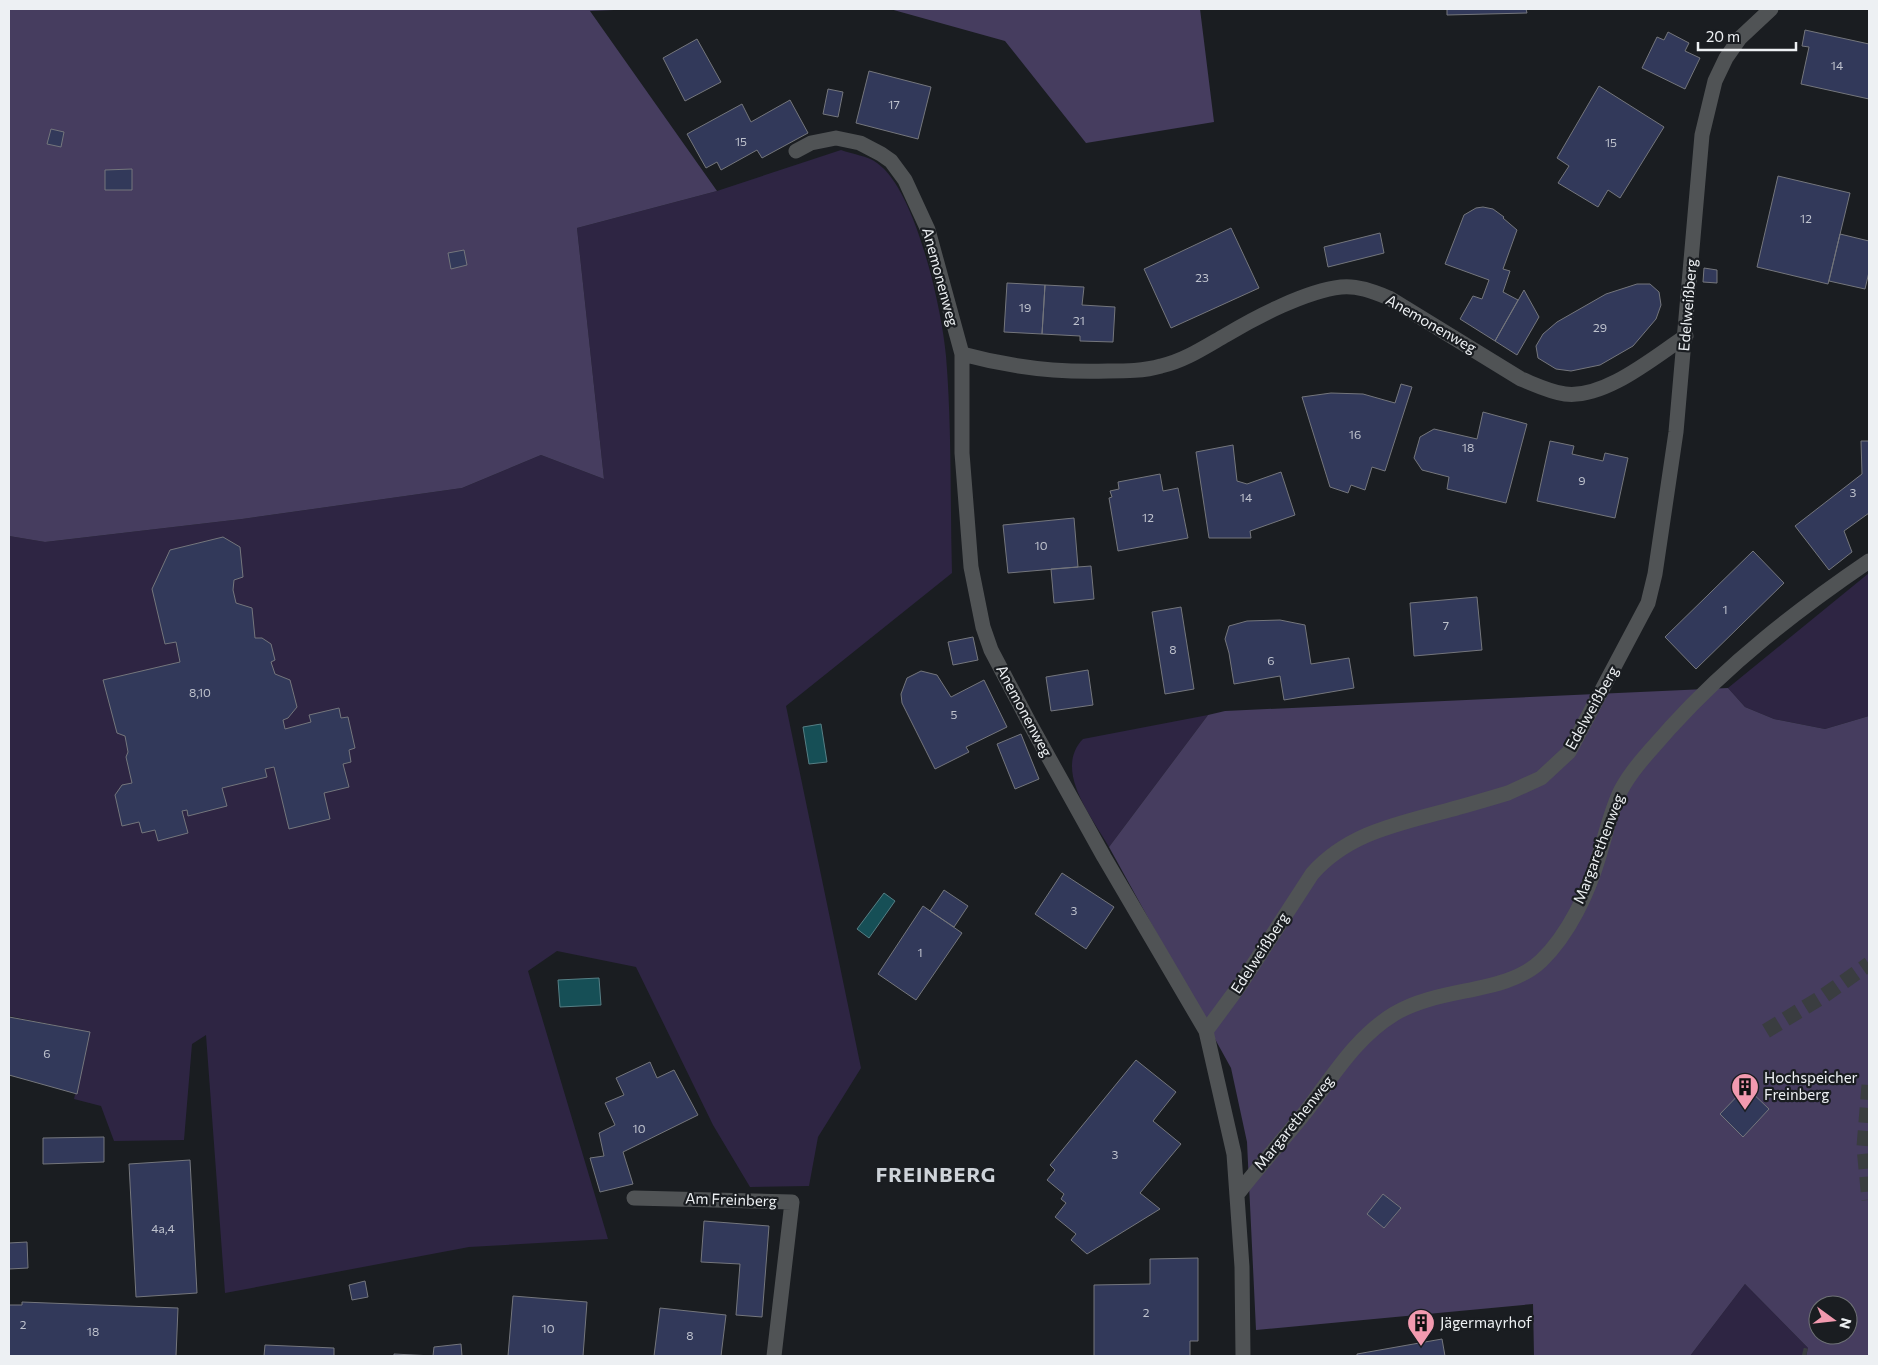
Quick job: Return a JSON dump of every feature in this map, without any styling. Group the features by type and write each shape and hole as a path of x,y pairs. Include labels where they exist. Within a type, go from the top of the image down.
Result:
{"street":[{"name":"Edelweißberg","path":"1206,1031 1240,986 1312,874 1331,855 1381,829 1508,793 1528,785 1552,771 1569,752 1645,612 1652,590 1676,432 1686,336 1698,160 1708,109 1715,80 1726,58 1740,38 1771,9"},
{"name":"Anemonenweg","path":"796,150 823,140 850,140 882,154 898,170 921,211 935,249 962,354 962,453 971,567 981,619 991,650 1104,858 1206,1031"},
{"name":"Anemonenweg","path":"962,354 1036,370 1090,372 1160,367 1184,358 1253,319 1321,291 1342,287 1369,290 1389,298 1521,379 1545,389 1567,394 1594,391 1612,384 1686,336"},
{"name":"Margarethenweg","path":"1239,1192 1306,1111 1341,1064 1378,1026 1415,1003 1437,995 1509,980 1522,975 1540,962 1561,937 1582,899 1621,791 1651,748 1711,685 1778,626 1869,561"},
{"path":"1206,1031 1234,1154 1239,1192 1244,1319 1243,1356"},
{"name":"Am Freinberg","path":"634,1198 792,1202 774,1356"}],"shaded area":[{"path":"9,9 638,9 590,11 717,191 577,228 604,479 541,455 462,488 242,519 45,542 9,536"},
{"path":"890,9 1200,9 1214,122 1086,143 1005,41"},
{"path":"841,150 865,157 877,163 891,177 904,198 915,224 933,282 946,356 948,383 952,573 786,706 861,1068 818,1137 809,1186 750,1187 713,1125 636,967 557,951 528,971 608,1239 469,1247 225,1293 206,1035 192,1044 184,1140 114,1141 101,1106 74,1099 89,1032 9,1016 9,536 45,542 242,519 462,488 541,455 604,479 577,228 717,191"},
{"path":"1869,573 1869,716 1825,729 1774,719 1745,707 1728,688"},
{"path":"1728,688 1745,707 1774,719 1825,729 1869,716 1869,1356 1806,1356 1808,1348 1745,1284 1690,1356 1534,1356 1533,1304 1256,1330 1247,1142 1231,1068 1109,847 1208,715 1225,711"},
{"path":"1208,715 1109,847 1085,808 1074,779 1072,765 1075,751 1083,739"},
{"path":"1745,1284 1809,1349 1806,1356 1690,1356"}],"water":[{"path":"821,724 827,762 809,764 803,727"},
{"path":"884,893 895,901 869,938 857,929"},
{"path":"599,978 601,1005 560,1007 558,980"}],"building":[{"path":"1447,9 1526,9 1527,13 1447,15"},
{"path":"1805,30 1869,44 1869,99 1801,84 1809,47 1802,46"},
{"path":"1668,32 1689,43 1685,51 1700,58 1685,89 1642,68 1657,37 1664,40"},
{"path":"697,39 721,82 685,101 663,58"},
{"path":"869,71 931,87 918,139 856,123"},
{"path":"1599,86 1664,127 1620,198 1608,190 1598,207 1558,183 1569,166 1557,158"},
{"path":"828,89 843,92 838,117 823,114"},
{"path":"790,100 808,133 762,158 757,150 721,170 717,162 706,168 687,134 742,104 751,122"},
{"path":"51,129 64,132 61,147 47,144"},
{"path":"132,169 132,190 105,190 105,170"},
{"path":"1778,176 1850,193 1828,284 1757,267"},
{"path":"1476,208 1493,209 1517,230 1503,269 1510,271 1503,292 1518,300 1495,341 1460,319 1473,296 1482,299 1489,280 1445,264 1464,215"},
{"path":"1231,228 1259,288 1171,328 1144,269"},
{"path":"1380,233 1384,253 1328,267 1324,247"},
{"path":"1840,234 1869,241 1869,272 1865,289 1829,281"},
{"path":"464,250 467,265 451,269 448,253"},
{"path":"1704,268 1717,270 1717,283 1703,282"},
{"path":"1007,283 1045,285 1042,334 1004,332"},
{"path":"1637,284 1650,284 1659,292 1661,305 1656,319 1633,346 1600,365 1571,371 1556,369 1538,358 1536,346 1543,334 1557,322 1606,294"},
{"path":"1045,285 1084,287 1082,305 1115,307 1113,342 1080,341 1080,336 1042,334"},
{"path":"1524,290 1539,317 1517,355 1495,341"},
{"path":"1401,384 1412,387 1385,471 1372,467 1365,490 1351,485 1348,493 1330,487 1302,397 1331,393 1363,394 1395,403"},
{"path":"1483,412 1527,424 1506,503 1447,489 1449,477 1422,470 1414,458 1420,437 1434,429 1477,439"},
{"path":"1550,441 1574,446 1572,454 1603,461 1605,453 1628,458 1615,518 1537,501"},
{"path":"1861,441 1869,441 1869,513 1844,531 1852,552 1829,570 1795,526 1862,474"},
{"path":"1233,445 1237,481 1247,484 1281,472 1295,515 1250,531 1251,538 1209,538 1196,452"},
{"path":"1160,474 1163,491 1178,488 1188,538 1118,551 1109,498 1112,497 1110,491 1119,489 1118,482"},
{"path":"1074,518 1078,567 1008,573 1003,525"},
{"path":"223,537 240,547 243,577 234,580 233,590 236,603 252,608 255,638 262,638 271,644 275,660 271,662 275,674 290,680 297,707 288,718 283,720 285,729 311,722 309,715 339,708 341,718 348,717 355,748 349,750 351,762 343,764 349,787 324,793 330,819 289,829 274,767 265,769 267,777 222,788 227,806 188,816 187,810 182,811 188,833 158,841 155,830 142,833 139,822 122,826 115,795 122,785 132,783 126,757 128,752 125,736 117,733 103,680 180,662 176,642 165,644 152,589 170,550"},
{"path":"1753,551 1784,583 1696,669 1665,637"},
{"path":"1091,566 1094,599 1054,603 1051,569"},
{"path":"1477,597 1482,650 1414,656 1410,603"},
{"path":"1181,607 1194,689 1165,694 1152,612"},
{"path":"1280,620 1305,625 1311,664 1349,658 1354,688 1284,700 1280,676 1234,684 1225,639 1229,626 1247,621"},
{"path":"973,637 978,660 953,665 948,642"},
{"path":"1088,670 1093,705 1051,711 1046,677"},
{"path":"921,671 937,675 951,697 984,680 1007,727 966,747 969,752 935,769 902,703 901,694 907,678"},
{"path":"1021,734 1039,779 1015,789 997,744"},
{"path":"1062,873 1114,907 1086,949 1035,914"},
{"path":"944,890 968,906 954,927 930,911"},
{"path":"923,906 962,933 916,1000 878,974"},
{"path":"9,1017 90,1032 77,1094 9,1075"},
{"path":"1136,1060 1176,1092 1153,1121 1181,1144 1140,1193 1160,1209 1087,1254 1071,1240 1076,1234 1055,1217 1066,1203 1061,1199 1064,1194 1047,1180 1055,1170 1050,1165"},
{"path":"650,1062 657,1078 674,1070 698,1115 623,1152 633,1184 600,1192 590,1158 604,1156 599,1133 615,1125 605,1103 624,1095 616,1078"},
{"name":"Hochspeicher Freinberg","path":"1746,1087 1769,1109 1743,1137 1720,1114"},
{"path":"104,1137 104,1162 43,1164 43,1138"},
{"path":"190,1160 197,1293 136,1297 129,1164"},
{"path":"1383,1194 1401,1208 1384,1228 1367,1214"},
{"path":"704,1221 769,1226 762,1317 736,1315 740,1264 701,1262"},
{"path":"27,1242 28,1268 9,1269 9,1243"},
{"path":"1198,1258 1198,1341 1190,1341 1190,1356 1094,1356 1094,1285 1150,1284 1150,1259"},
{"path":"365,1281 368,1297 352,1300 349,1285"},
{"path":"513,1296 587,1302 583,1356 508,1356"},
{"path":"22,1302 178,1308 176,1356 9,1356 9,1305 22,1305"},
{"path":"660,1308 726,1315 721,1356 654,1356"},
{"name":"Jägermayrhof","path":"1442,1339 1445,1356 1357,1356 1357,1354"},
{"path":"461,1344 462,1356 433,1356 434,1347"},
{"path":"265,1345 334,1348 334,1356 264,1356"},
{"path":"394,1354 433,1356 394,1356"}],"tunnel":[{"path":"1766,1031 1822,997 1869,964"},
{"path":"1869,1085 1864,1147 1869,1200"},
{"path":"1802,1355 1806,1356"}],"place":[{"name":"Hochspeicher Freinberg","path":"1745,1111"},
{"name":"Jägermayrhof","path":"1421,1347"}],"district":[{"name":"FREINBERG","path":"936,1175"}]}
